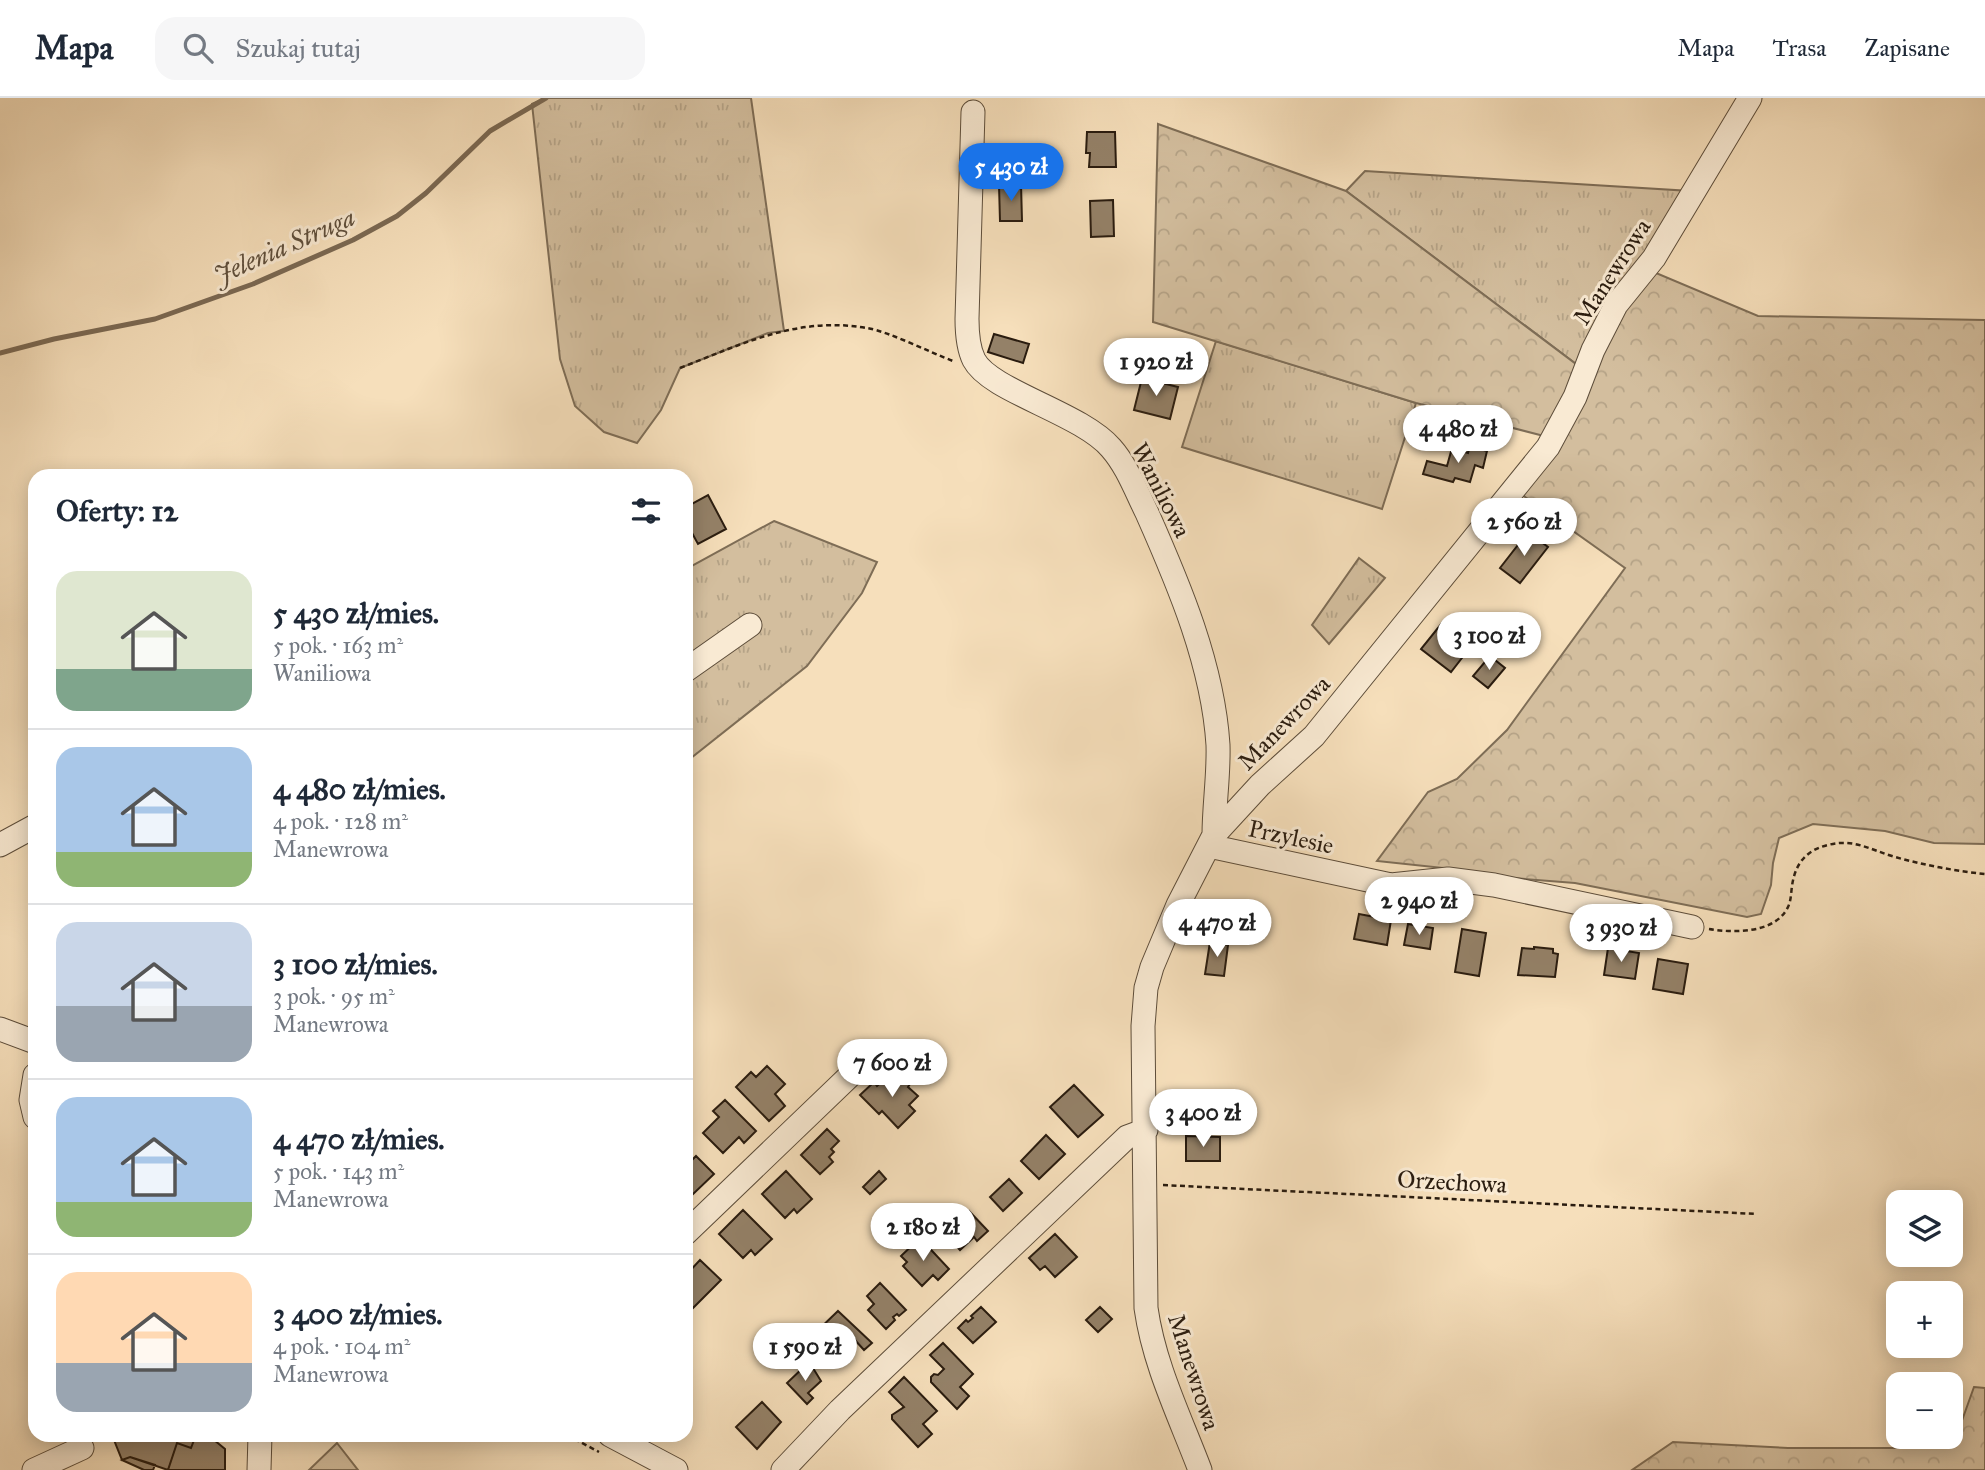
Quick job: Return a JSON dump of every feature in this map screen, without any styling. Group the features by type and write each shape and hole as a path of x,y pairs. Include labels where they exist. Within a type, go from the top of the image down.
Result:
{"street":[{"name":"Manewrowa","path":"1200,1470 1150,1334 1145,1295 1146,1130 1143,1026 1146,988 1152,967 1178,905 1212,840 1259,785 1314,736 1548,447 1575,397 1593,350 1616,305 1654,258 1750,98"},
{"path":"973,112 967,319 972,354 985,374"},
{"name":"Waniliowa","path":"985,374 1063,414 1097,435 1121,461 1135,488 1157,535 1189,619 1211,695 1218,746 1212,840"},
{"path":"693,665 750,625"},
{"path":"0,845 28,830"},
{"name":"Przylesie","path":"1212,840 1391,885 1448,879 1494,885 1692,927"},
{"path":"0,1029 28,1039"},
{"path":"693,1226 861,1065"},
{"path":"783,1470 840,1409 1107,1156 1127,1138 1146,1130"},
{"path":"259,1470 260,1442"},
{"path":"616,1442 633,1460 676,1470"},
{"path":"34,1470 82,1448"}],"path":[{"path":"680,368 768,333 826,325 869,328 985,374"},
{"path":"1692,927 1736,932 1754,930 1769,924 1787,909 1793,877 1802,859 1816,848 1838,842 1857,843 1914,861 1985,874"},
{"name":"Orzechowa","path":"1146,1184 1757,1214"}],"green space":[{"path":"546,98 751,98 784,331 768,333 680,368 661,410 637,443 604,432 575,406 560,359 532,104"},
{"path":"1158,124 1346,191 1584,370 1649,270 1758,316 1985,320 1985,844 1934,843 1885,831 1813,824 1779,838 1771,885 1761,914 1747,917 1575,883 1488,876 1462,870 1377,861 1428,792 1457,779 1507,730 1625,568 1521,494 1560,443 1540,435 1416,403 1153,322"},
{"path":"1365,171 1690,191 1584,370 1346,191"},
{"path":"1216,341 1416,403 1382,509 1182,447"},
{"path":"774,521 877,562 862,593 807,666 693,756 693,565"},
{"path":"1359,558 1385,578 1329,644 1312,625"},
{"path":"1974,1387 1985,1388 1985,1470 1632,1470 1673,1442 1788,1448 1963,1449 1963,1418"},
{"path":"337,1443 358,1470 309,1470"}],"building":[{"path":"1087,132 1115,132 1116,167 1089,167 1090,153 1086,153"},
{"path":"1021,184 1022,221 1000,221 999,185"},
{"path":"1113,200 1114,236 1091,237 1090,201"},
{"path":"994,334 1029,344 1023,363 988,352"},
{"path":"1142,378 1178,387 1170,419 1134,410"},
{"path":"1470,446 1487,451 1483,468 1475,465 1470,482 1455,478 1453,482 1423,474 1427,461 1447,466 1452,448 1468,453"},
{"path":"708,495 726,529 698,544 693,535 693,503"},
{"path":"1528,532 1548,547 1520,583 1500,568"},
{"path":"1442,623 1463,639 1456,647 1465,654 1451,672 1421,649"},
{"path":"1490,656 1505,668 1488,688 1473,676"},
{"path":"1359,914 1391,920 1387,945 1354,939"},
{"path":"1408,924 1433,928 1430,949 1404,945"},
{"path":"1462,929 1486,933 1479,976 1455,972"},
{"path":"1210,942 1228,945 1224,976 1205,974"},
{"path":"1522,948 1553,949 1553,953 1558,954 1555,977 1518,975"},
{"path":"1608,948 1639,953 1635,979 1604,975"},
{"path":"1658,959 1688,964 1683,994 1653,989"},
{"path":"767,1066 785,1084 775,1094 785,1106 769,1121 736,1087 751,1072 756,1077"},
{"path":"897,1074 910,1084 908,1087 918,1096 909,1105 915,1111 898,1128 882,1111 879,1114 860,1095 874,1082 877,1086 887,1077 890,1080"},
{"path":"1074,1085 1103,1115 1078,1137 1050,1107"},
{"path":"725,1100 756,1131 744,1143 739,1137 723,1153 703,1133 719,1117 713,1111"},
{"path":"827,1129 839,1141 831,1149 834,1152 829,1157 833,1162 820,1174 801,1155"},
{"path":"1046,1135 1065,1154 1039,1179 1021,1161"},
{"path":"1186,1136 1220,1137 1220,1161 1186,1161"},
{"path":"696,1156 714,1174 693,1194 693,1159"},
{"path":"786,1171 812,1199 797,1213 794,1209 785,1218 762,1194"},
{"path":"879,1171 886,1179 870,1194 863,1187"},
{"path":"1009,1179 1022,1193 1003,1211 990,1197"},
{"path":"743,1210 772,1239 755,1255 751,1250 743,1258 719,1234"},
{"path":"969,1211 988,1231 977,1241 974,1237 960,1250 945,1234"},
{"path":"1055,1234 1077,1257 1055,1277 1045,1266 1040,1270 1029,1258"},
{"path":"920,1238 949,1269 938,1280 933,1275 922,1286 903,1266 907,1262 901,1256"},
{"path":"700,1260 721,1280 693,1308 693,1268"},
{"path":"880,1283 906,1310 893,1317 895,1320 886,1329 868,1310 874,1304 867,1296"},
{"path":"981,1307 996,1322 973,1343 958,1328 966,1320 968,1322 973,1318 971,1316"},
{"path":"1100,1307 1112,1319 1098,1332 1086,1320"},
{"path":"838,1311 872,1343 864,1350 854,1339 835,1357 814,1334"},
{"path":"943,1343 973,1374 960,1387 969,1396 957,1409 931,1382 934,1374 938,1375 944,1369 930,1355"},
{"path":"806,1365 811,1370 813,1368 821,1381 808,1393 813,1398 807,1404 787,1383"},
{"path":"904,1377 937,1411 923,1424 932,1434 918,1447 892,1419 892,1415 904,1407 889,1392"},
{"path":"762,1402 781,1422 757,1449 736,1427"},
{"path":"115,1442 193,1442 191,1448 177,1443 168,1470 130,1457 122,1460"},
{"path":"193,1442 216,1442 225,1449 225,1470 168,1470 177,1443 191,1448"},
{"path":"130,1457 155,1465 153,1470 144,1470 122,1460"}],"waterway":[{"name":"Jelenia Struga","path":"0,353 54,339 155,319 253,284 353,240 397,216 426,193 490,131 546,98"}]}
